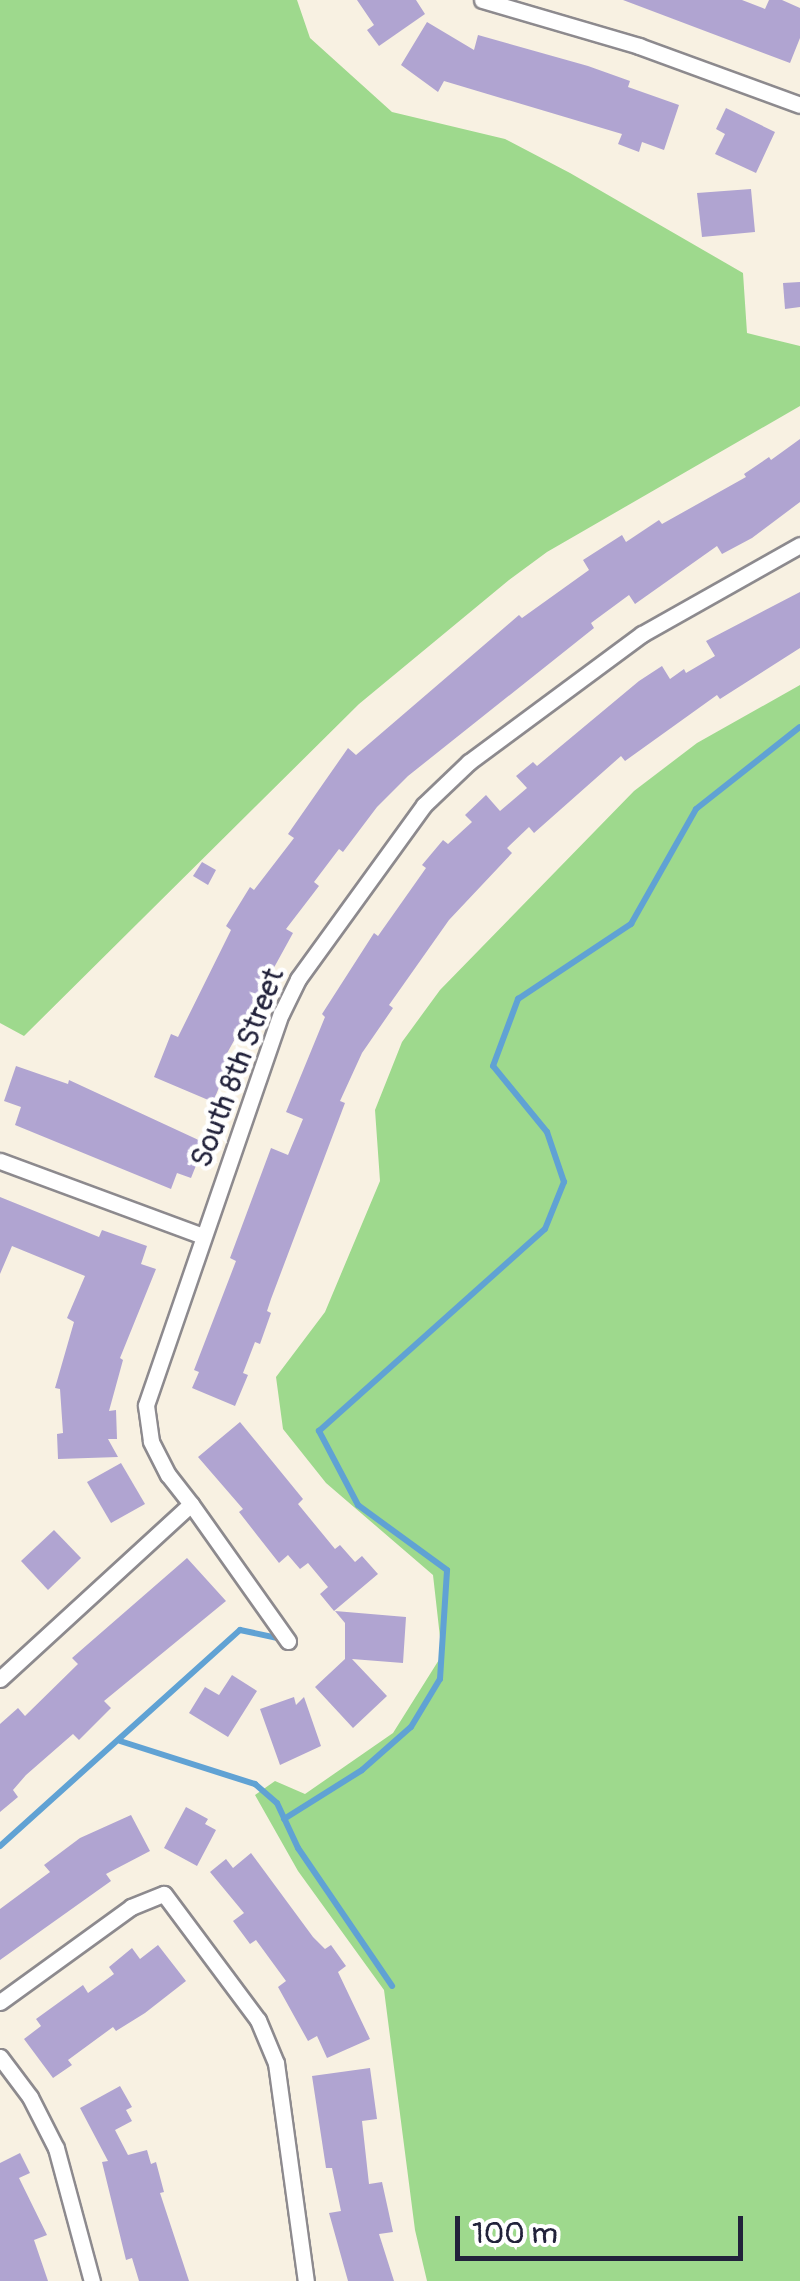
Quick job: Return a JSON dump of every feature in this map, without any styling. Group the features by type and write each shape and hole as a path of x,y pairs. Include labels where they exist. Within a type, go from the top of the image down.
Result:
{"street":[{"path":"482,0 657,52 800,105"},
{"name":"South 8th Street","path":"288,1641 151,1440 146,1405 203,1236 298,979 424,805 469,762 642,634 800,545"},
{"path":"0,1161 203,1236"},
{"path":"0,1679 191,1504"},
{"path":"0,2002 131,1907 164,1894 258,2020 276,2062 306,2281"},
{"path":"0,2056 30,2096 56,2148 92,2281"}],"green space":[{"path":"0,0 297,0 310,38 392,112 505,139 570,173 743,273 747,333 800,346 800,406 547,552 509,580 359,704 24,1036 0,1023"},
{"path":"800,685 800,2281 427,2281 415,2230 384,1990 298,1871 255,1795 275,1781 305,1794 393,1733 442,1655 433,1575 326,1483 283,1429 276,1377 325,1312 380,1181 375,1110 402,1042 440,990 634,791 697,743"}],"building":[{"path":"357,0 416,0 425,14 379,46 367,30 374,25"},
{"path":"623,0 742,0 765,9 769,0 782,0 800,8 800,38 790,63"},
{"path":"427,22 474,50 478,35 588,66 630,81 628,87 679,105 664,150 642,142 639,152 618,144 622,134 444,81 438,92 401,65"},
{"path":"726,108 775,132 756,173 715,154 725,134 716,129"},
{"path":"751,189 755,232 702,237 697,193"},
{"path":"800,282 800,307 785,309 783,283"},
{"path":"800,439 800,502 752,538 722,554 717,546 635,604 629,595 591,623 594,628 408,776 377,807 343,852 339,849 314,882 319,886 286,929 293,933 225,1057 229,1058 213,1102 154,1077 171,1034 178,1037 231,930 226,926 250,887 254,890 294,838 288,834 348,748 356,755 519,615 522,618 589,570 583,560 622,535 626,542 659,520 662,524 746,477 744,474"},
{"path":"800,592 800,648 720,699 717,695 625,761 621,756 534,833 529,827 507,848 512,853 449,920 389,1005 393,1008 362,1053 340,1101 345,1103 271,1299 267,1311 271,1313 260,1344 255,1342 243,1373 248,1375 235,1406 192,1388 199,1372 194,1370 236,1261 230,1258 271,1148 288,1155 303,1119 286,1112 325,1017 322,1014 374,933 378,936 426,868 422,865 443,840 448,844 472,822 465,815 486,795 500,811 527,788 516,776 533,762 537,766 639,681 662,666 670,679 684,669 686,673 715,656 706,641"},
{"path":"202,862 216,870 208,885 193,876"},
{"path":"16,1066 68,1084 69,1080 205,1143 191,1178 177,1173 171,1189 15,1125 21,1107 4,1101"},
{"path":"0,1197 99,1237 102,1230 147,1246 141,1264 156,1269 120,1358 123,1360 109,1411 116,1410 117,1439 108,1439 118,1457 58,1459 57,1434 63,1433 60,1389 55,1388 74,1322 67,1318 85,1276 12,1246 0,1274"},
{"path":"240,1422 303,1499 298,1504 335,1549 340,1545 355,1562 362,1556 378,1574 334,1611 320,1594 328,1587 308,1563 300,1569 288,1555 279,1563 239,1512 243,1509 198,1457"},
{"path":"121,1463 145,1504 111,1523 87,1482"},
{"path":"54,1530 81,1558 48,1590 21,1561"},
{"path":"187,1558 226,1601 104,1701 111,1708 79,1740 73,1734 26,1775 13,1790 18,1797 0,1812 0,1724 18,1708 25,1716 78,1664 72,1658"},
{"path":"335,1611 406,1617 403,1663 352,1659 387,1696 353,1728 315,1687 345,1659 345,1623"},
{"path":"232,1675 257,1691 228,1737 189,1713 205,1687 219,1695"},
{"path":"294,1697 296,1705 304,1697 321,1746 280,1765 260,1709"},
{"path":"186,1807 208,1819 205,1824 216,1830 197,1866 164,1848"},
{"path":"131,1815 150,1851 106,1874 111,1881 0,1960 0,1909 50,1872 44,1865 80,1838"},
{"path":"251,1853 313,1937 325,1949 331,1945 346,1966 338,1972 370,2039 327,2058 317,2036 308,2041 278,1987 286,1981 256,1940 250,1944 233,1921 244,1913 210,1872 226,1859 233,1868"},
{"path":"158,1945 186,1981 145,2013 116,2031 113,2027 68,2060 72,2065 53,2078 24,2039 41,2026 36,2019 83,1985 88,1993 114,1974 109,1967 132,1948 140,1959"},
{"path":"370,2068 377,2119 362,2121 369,2184 382,2182 393,2232 379,2234 394,2281 348,2281 329,2213 341,2211 332,2168 326,2168 312,2076"},
{"path":"120,2086 132,2107 126,2110 132,2121 115,2130 128,2155 147,2150 151,2164 156,2162 164,2192 160,2193 189,2281 139,2281 132,2258 126,2260 102,2162 108,2161 80,2108"},
{"path":"20,2153 30,2173 19,2178 47,2235 34,2240 48,2281 0,2281 0,2163"}],"waterway":[{"path":"284,1819 362,1770 411,1727 440,1679 447,1570 358,1505 319,1431 545,1229 564,1182 547,1132 493,1066 518,999 631,924 696,809 800,727"},
{"path":"0,1846 240,1630 282,1639"},
{"path":"120,1741 255,1784 277,1803 298,1848 392,1986"}]}
